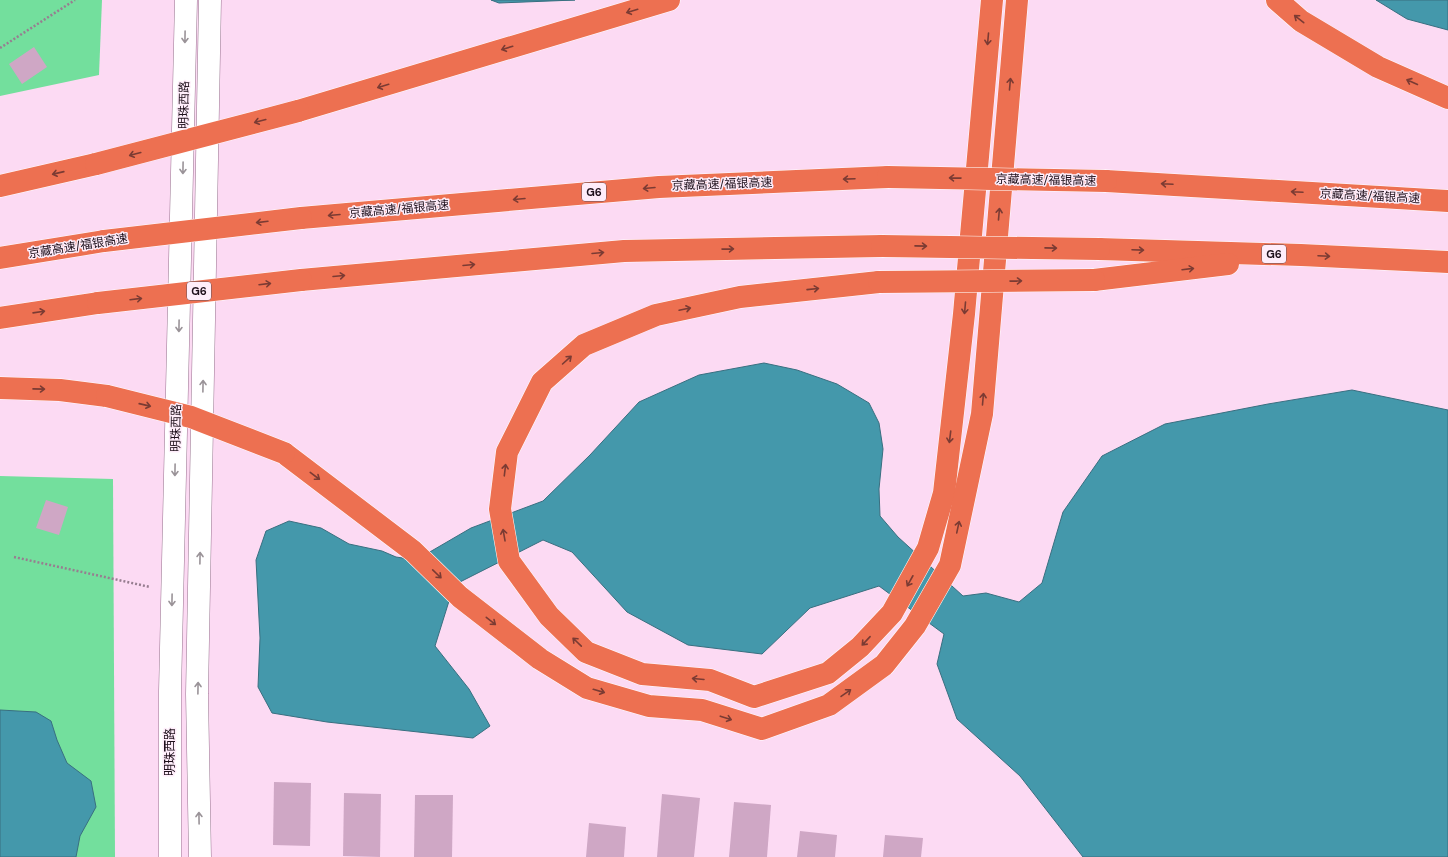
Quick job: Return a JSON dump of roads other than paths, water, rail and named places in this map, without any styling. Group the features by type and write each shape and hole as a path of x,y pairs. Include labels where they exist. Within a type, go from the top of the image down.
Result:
{"highway":[{"path":"0,186 96,164 298,111 669,0"},
{"path":"992,0 964,314 944,493 928,548 892,613 860,647 828,673 754,697 710,680 642,674 586,652 549,616 509,561 500,509 507,452 542,382 584,344 656,315 740,297 879,282 1094,280 1301,255"},
{"path":"0,388 60,390 107,396 191,417 284,452 413,551 460,596 540,660 587,688 649,706 702,710 762,729 829,705 884,665 915,626 950,565 982,414 1018,0"},
{"path":"1277,0 1301,21 1378,67 1448,98"},
{"name":"京藏高速/福银高速","path":"0,258 104,241 301,218 659,187 888,177 1106,181 1448,201"},
{"name":"G6","path":"0,318 98,303 300,280 624,251 882,246 1099,249 1301,255 1448,262"}],"street":[{"name":"明珠西路","path":"170,857 170,699 186,0"},
{"name":"明珠西路","path":"200,857 197,694 210,0"}],"water":[{"path":"491,0 575,0 499,3"},
{"path":"1376,0 1448,0 1448,30 1407,19"},
{"path":"764,363 797,370 837,384 869,403 879,423 883,449 879,489 880,516 898,537 963,596 986,593 1019,602 1042,583 1063,512 1102,456 1165,424 1268,404 1352,390 1448,410 1448,857 1083,857 1020,776 957,719 937,664 944,634 879,586 810,608 762,654 688,645 627,612 572,552 543,540 454,585 435,646 469,689 490,726 473,738 327,722 272,713 258,687 260,638 256,560 266,531 289,521 321,528 349,544 382,551 396,557 416,560 471,528 543,501 590,455 639,402 699,375"},
{"path":"0,710 36,712 51,721 67,763 91,781 96,807 80,836 76,857 0,857"}]}
